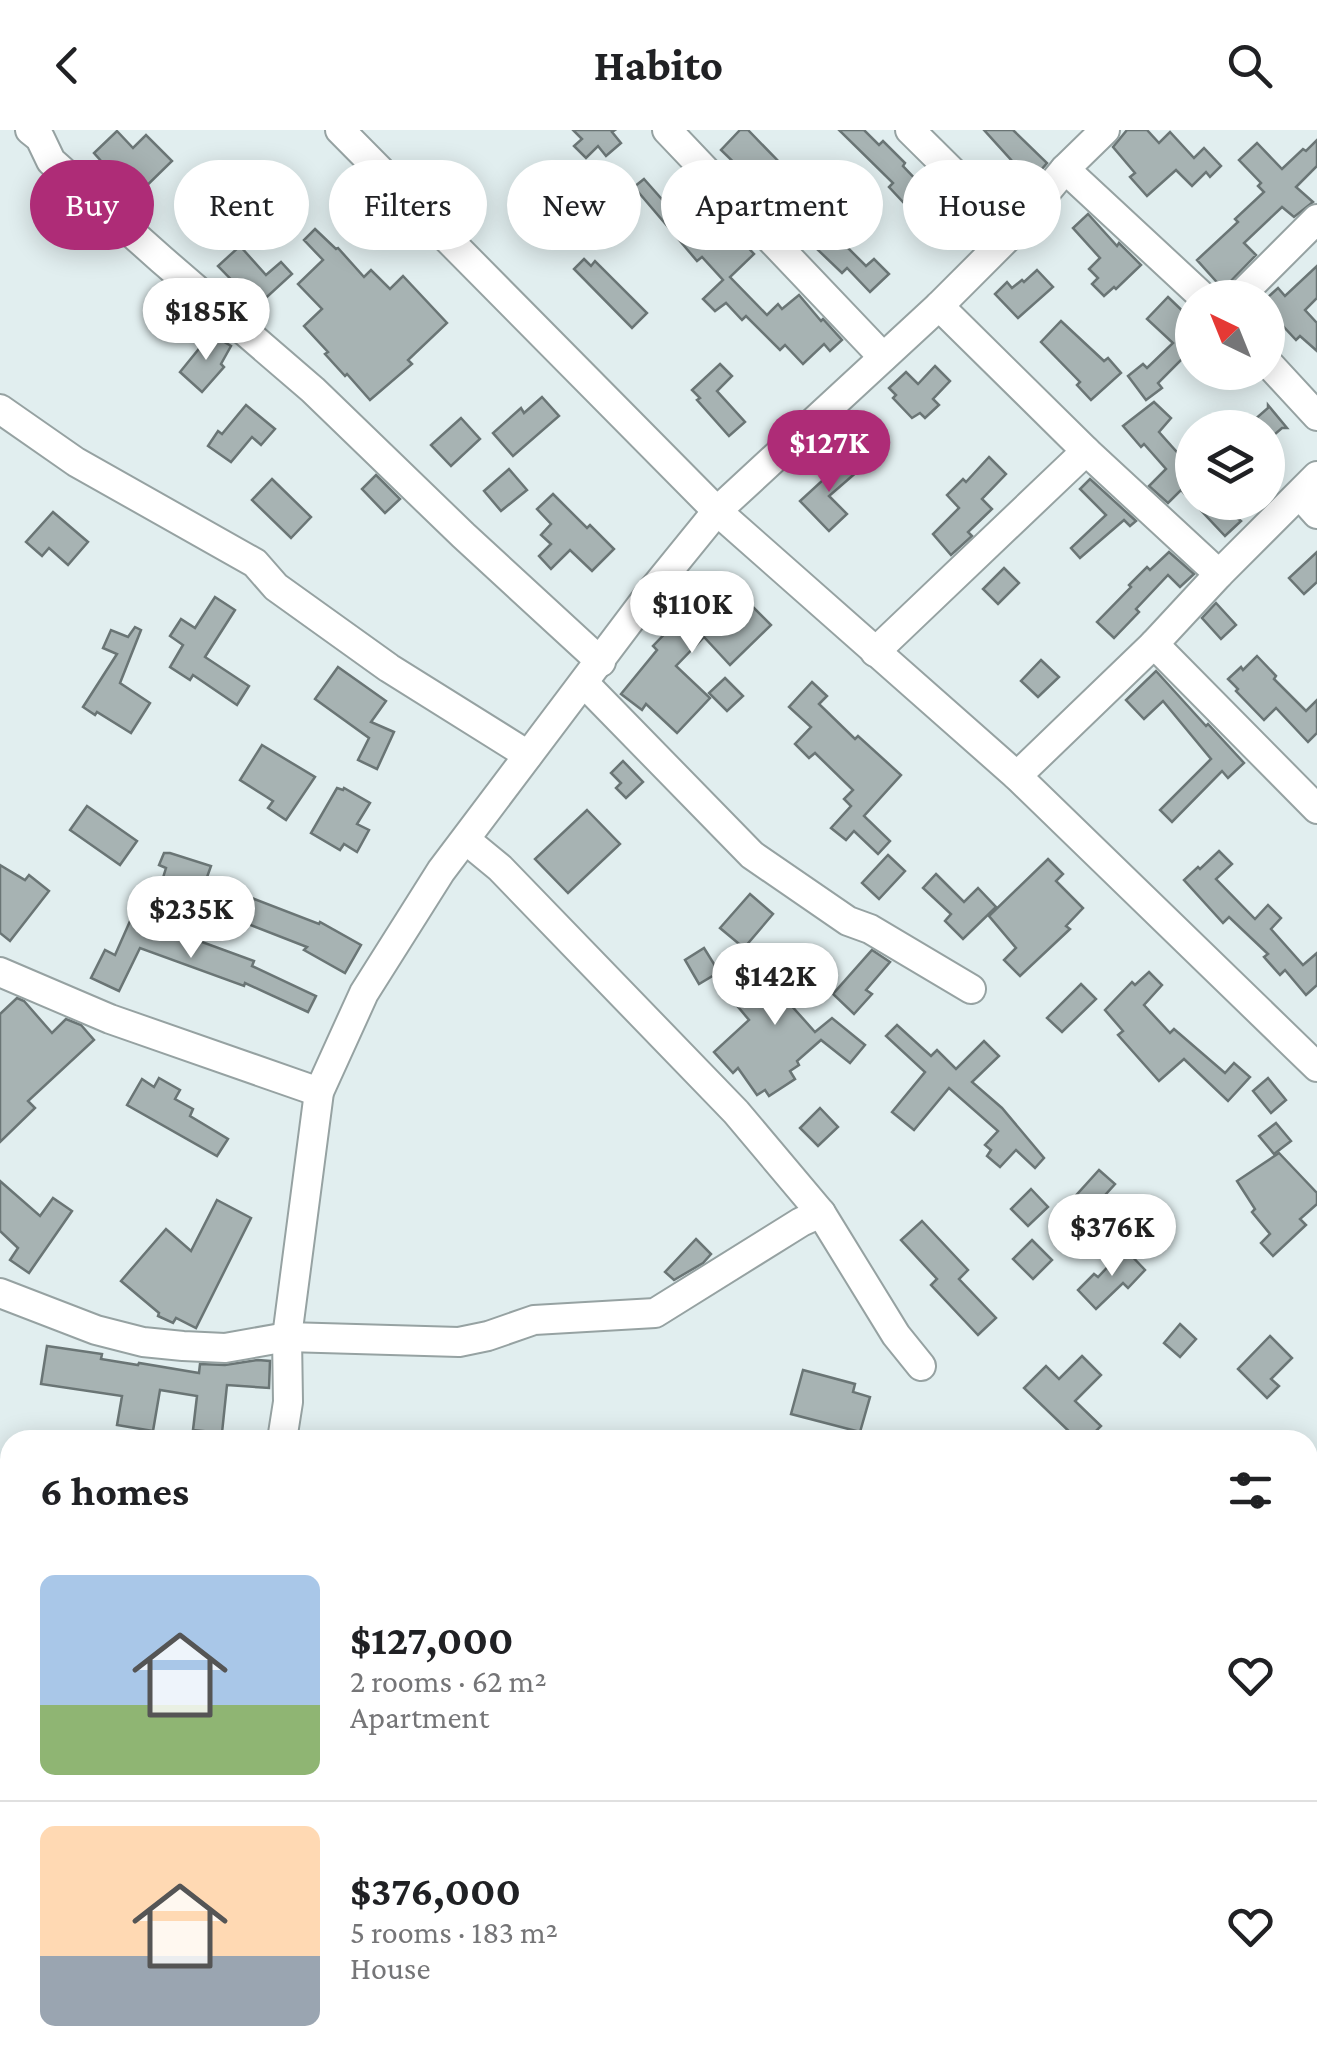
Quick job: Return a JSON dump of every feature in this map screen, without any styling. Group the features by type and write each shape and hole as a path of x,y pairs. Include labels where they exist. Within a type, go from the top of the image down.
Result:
{"street":[{"path":"30,130 40,138 52,161 313,390 463,536 592,672 752,854 848,921 870,929 971,988"},
{"path":"340,130 717,511 1017,776 1317,1067"},
{"path":"666,130 882,357"},
{"path":"910,130 940,160"},
{"path":"1061,175 1105,130"},
{"path":"1066,169 1185,280"},
{"path":"1256,280 1317,219"},
{"path":"284,1430 288,1402 288,1337 319,1092 364,992 441,871 717,511 995,250"},
{"path":"939,306 1086,451 1219,574"},
{"path":"1285,381 1317,416"},
{"path":"0,408 76,462 255,563 276,587 389,668 528,754"},
{"path":"875,652 1086,451"},
{"path":"1017,776 1154,644 1219,574 1311,495"},
{"path":"1154,644 1317,809"},
{"path":"466,840 500,868 736,1112 821,1212 896,1336 921,1366"},
{"path":"0,972 110,1019 319,1092"},
{"path":"0,1292 96,1330 143,1342 225,1348 288,1337 459,1342 534,1320 655,1313 821,1212"}],"building":[{"path":"573,130 615,130 612,132 621,143 606,156 598,146 586,158 574,146 582,139"},
{"path":"740,130 748,130 777,160 731,160 721,150"},
{"path":"839,130 864,130 879,145 883,141 903,161 903,202 889,187 893,183 883,173 883,160 870,160"},
{"path":"984,130 1013,130 1044,160 1011,160"},
{"path":"1127,130 1147,130 1159,143 1170,132 1194,158 1204,148 1221,166 1210,177 1206,172 1192,186 1176,170 1147,196 1130,177 1135,173 1113,147"},
{"path":"117,131 133,148 146,135 172,161 154,179 154,160 100,160 94,153"},
{"path":"1317,140 1317,166 1296,187 1313,202 1294,217 1282,207 1244,243 1256,255 1232,280 1215,280 1197,260 1264,192 1258,186 1261,183 1239,160 1257,143 1282,169 1303,149 1306,151"},
{"path":"644,179 661,198 661,219 641,195"},
{"path":"1088,214 1141,265 1104,296 1092,284 1098,278 1089,269 1100,258 1073,228"},
{"path":"315,229 329,242 329,250 340,250 364,277 371,270 390,289 403,276 447,323 408,360 412,364 370,400 304,326 322,309 298,284 323,260 309,245 309,235"},
{"path":"236,250 244,250 266,275 281,262 292,274 257,306 218,266"},
{"path":"688,250 750,250 754,254 730,277 767,315 778,304 782,309 799,295 842,340 830,351 824,344 803,364 785,345 780,350 746,316 742,320 726,303 715,311 703,299 723,280 702,257 697,261"},
{"path":"818,250 850,250 866,266 874,259 889,274 870,292 847,268 842,273"},
{"path":"584,259 591,266 595,261 647,313 632,328 574,269"},
{"path":"1317,266 1317,298 1305,310 1317,323 1317,351 1300,336 1296,340 1285,328 1285,296"},
{"path":"1037,270 1053,287 1018,318 995,294 1007,282 1012,288"},
{"path":"1168,297 1175,304 1175,366 1158,383 1162,388 1146,400 1128,376 1143,364 1147,368 1173,343 1147,319"},
{"path":"1061,321 1121,373 1091,400 1077,385 1080,382 1041,342"},
{"path":"211,334 231,346 221,364 224,367 202,392 180,372"},
{"path":"720,364 732,376 717,391 745,422 729,436 692,390"},
{"path":"935,366 950,381 933,399 939,405 925,418 920,413 912,418 889,388 906,372 918,384"},
{"path":"542,397 559,416 513,456 493,433 521,408 524,413"},
{"path":"1154,402 1171,418 1159,432 1175,450 1175,496 1168,503 1149,486 1166,469 1123,426"},
{"path":"246,405 275,429 261,445 252,437 231,462 208,446"},
{"path":"461,418 480,439 451,466 431,445"},
{"path":"848,457 859,470 829,496 847,514 829,531 800,501"},
{"path":"989,457 1006,474 982,499 992,509 968,532 972,536 951,555 933,534 959,508 947,495 963,479 966,482"},
{"path":"509,469 527,490 501,511 484,491"},
{"path":"376,475 400,499 385,513 362,489"},
{"path":"272,479 311,517 291,538 252,500"},
{"path":"1090,479 1136,521 1130,526 1124,520 1080,558 1071,548 1106,515 1080,489"},
{"path":"553,494 614,549 592,571 570,550 551,569 539,556 551,544 541,535 551,524 537,509"},
{"path":"53,512 88,542 68,565 49,548 42,556 26,542"},
{"path":"1210,520 1241,521 1225,536"},
{"path":"1169,552 1194,574 1180,587 1168,575 1114,638 1097,622 1147,567 1150,570"},
{"path":"1317,552 1317,582 1304,594 1289,578"},
{"path":"1004,568 1019,583 998,604 983,589"},
{"path":"704,582 739,618 752,606 771,625 730,665 704,637 676,666 710,698 677,733 646,704 642,710 621,694 657,650 653,646 687,615 684,610 693,601 689,596"},
{"path":"215,597 235,610 205,657 249,686 237,705 193,675 190,680 170,667 183,645 170,636 181,619 195,628"},
{"path":"1216,603 1236,625 1221,639 1202,618"},
{"path":"135,627 141,630 120,683 150,703 131,733 83,707 117,654 103,648 111,630 128,637"},
{"path":"1257,656 1306,711 1317,700 1317,733 1308,742 1276,708 1264,720 1228,679"},
{"path":"1041,660 1059,677 1038,697 1021,681"},
{"path":"338,667 386,701 371,722 394,732 377,769 358,760 369,738 315,699"},
{"path":"1156,671 1244,763 1228,778 1222,771 1172,822 1160,810 1211,759 1163,701 1144,719 1126,700"},
{"path":"725,678 743,696 727,711 709,693"},
{"path":"812,682 827,696 819,704 901,775 864,816 890,841 878,854 854,831 846,840 831,828 851,806 844,799 853,790 815,753 809,758 795,744 811,727 789,707"},
{"path":"262,745 315,777 286,820 268,808 273,801 240,780"},
{"path":"623,761 643,782 626,798 616,788 621,783 611,773"},
{"path":"337,788 370,803 357,824 369,830 357,852 344,844 340,850 311,833"},
{"path":"87,806 137,841 120,865 70,830"},
{"path":"587,810 620,844 568,893 535,859"},
{"path":"1219,851 1232,864 1216,879 1255,919 1268,905 1281,918 1271,929 1303,965 1317,953 1317,985 1306,995 1285,970 1280,975 1264,957 1268,954 1229,917 1223,923 1184,880"},
{"path":"164,853 211,866 201,894 162,881 166,868 159,865"},
{"path":"888,855 905,871 879,899 862,883"},
{"path":"1048,859 1063,874 1056,881 1083,908 1066,926 1070,929 1020,976 1004,960 1016,948 989,916"},
{"path":"0,865 25,880 29,875 49,891 10,941 0,933"},
{"path":"936,874 964,902 978,888 996,907 963,939 945,921 951,914 923,888"},
{"path":"239,893 320,922 361,945 345,973 304,950 307,947 230,917"},
{"path":"750,894 773,914 744,948 720,928"},
{"path":"134,912 254,961 252,966 316,996 308,1012 245,983 244,986 140,948 119,991 91,978 105,950 115,955"},
{"path":"704,948 719,972 699,984 685,960"},
{"path":"872,950 890,962 866,990 872,994 854,1014 833,994"},
{"path":"762,953 773,964 781,958 807,985 789,1003 815,1032 832,1018 865,1045 850,1063 821,1040 790,1071 795,1079 769,1096 765,1090 757,1095 738,1068 733,1073 714,1052 749,1020 724,990"},
{"path":"1149,972 1162,985 1144,1005 1170,1033 1174,1029 1225,1073 1234,1063 1250,1077 1228,1101 1184,1059 1159,1081 1118,1035 1123,1031 1105,1010 1132,982 1135,985"},
{"path":"1081,984 1096,999 1062,1032 1047,1018"},
{"path":"17,998 52,1033 66,1019 81,1025 94,1040 28,1101 35,1108 0,1142 0,1014"},
{"path":"897,1025 931,1056 937,1050 956,1069 984,1041 999,1056 972,1082 1002,1108 1044,1158 1035,1168 1016,1150 1000,1167 987,1156 991,1150 985,1145 998,1131 949,1088 914,1130 892,1112 925,1072 886,1036"},
{"path":"159,1078 180,1090 175,1099 193,1109 190,1116 228,1139 217,1156 127,1105 142,1079 154,1087"},
{"path":"1268,1078 1286,1100 1271,1113 1253,1091"},
{"path":"820,1108 838,1127 818,1146 800,1128"},
{"path":"1276,1123 1291,1141 1274,1154 1259,1136"},
{"path":"1279,1153 1317,1193 1317,1204 1300,1219 1306,1225 1273,1256 1261,1243 1270,1234 1252,1212 1255,1209 1237,1181"},
{"path":"1099,1170 1115,1184 1087,1215 1071,1201"},
{"path":"0,1181 40,1216 53,1198 72,1211 29,1273 10,1260 18,1248 0,1231"},
{"path":"1031,1189 1048,1207 1028,1226 1011,1209"},
{"path":"217,1200 251,1218 196,1328 176,1318 173,1323 158,1316 121,1281 166,1229 191,1251"},
{"path":"922,1221 968,1270 959,1279 996,1318 978,1335 931,1285 937,1279 901,1240"},
{"path":"696,1239 711,1254 674,1280 665,1272"},
{"path":"1032,1240 1052,1260 1033,1279 1013,1259"},
{"path":"1125,1249 1145,1270 1128,1288 1123,1283 1096,1309 1078,1290 1094,1274 1098,1277"},
{"path":"1180,1324 1196,1339 1180,1357 1164,1343"},
{"path":"1270,1336 1292,1358 1271,1379 1279,1386 1267,1398 1238,1369"},
{"path":"47,1346 102,1354 101,1359 199,1373 200,1364 270,1361 269,1388 227,1385 222,1430 193,1430 197,1396 160,1390 153,1430 147,1430 117,1425 122,1396 41,1384"},
{"path":"1082,1356 1101,1375 1075,1401 1101,1426 1097,1430 1068,1430 1024,1388 1046,1366 1059,1379"},
{"path":"803,1370 855,1384 853,1392 870,1397 861,1430 791,1414"}]}
